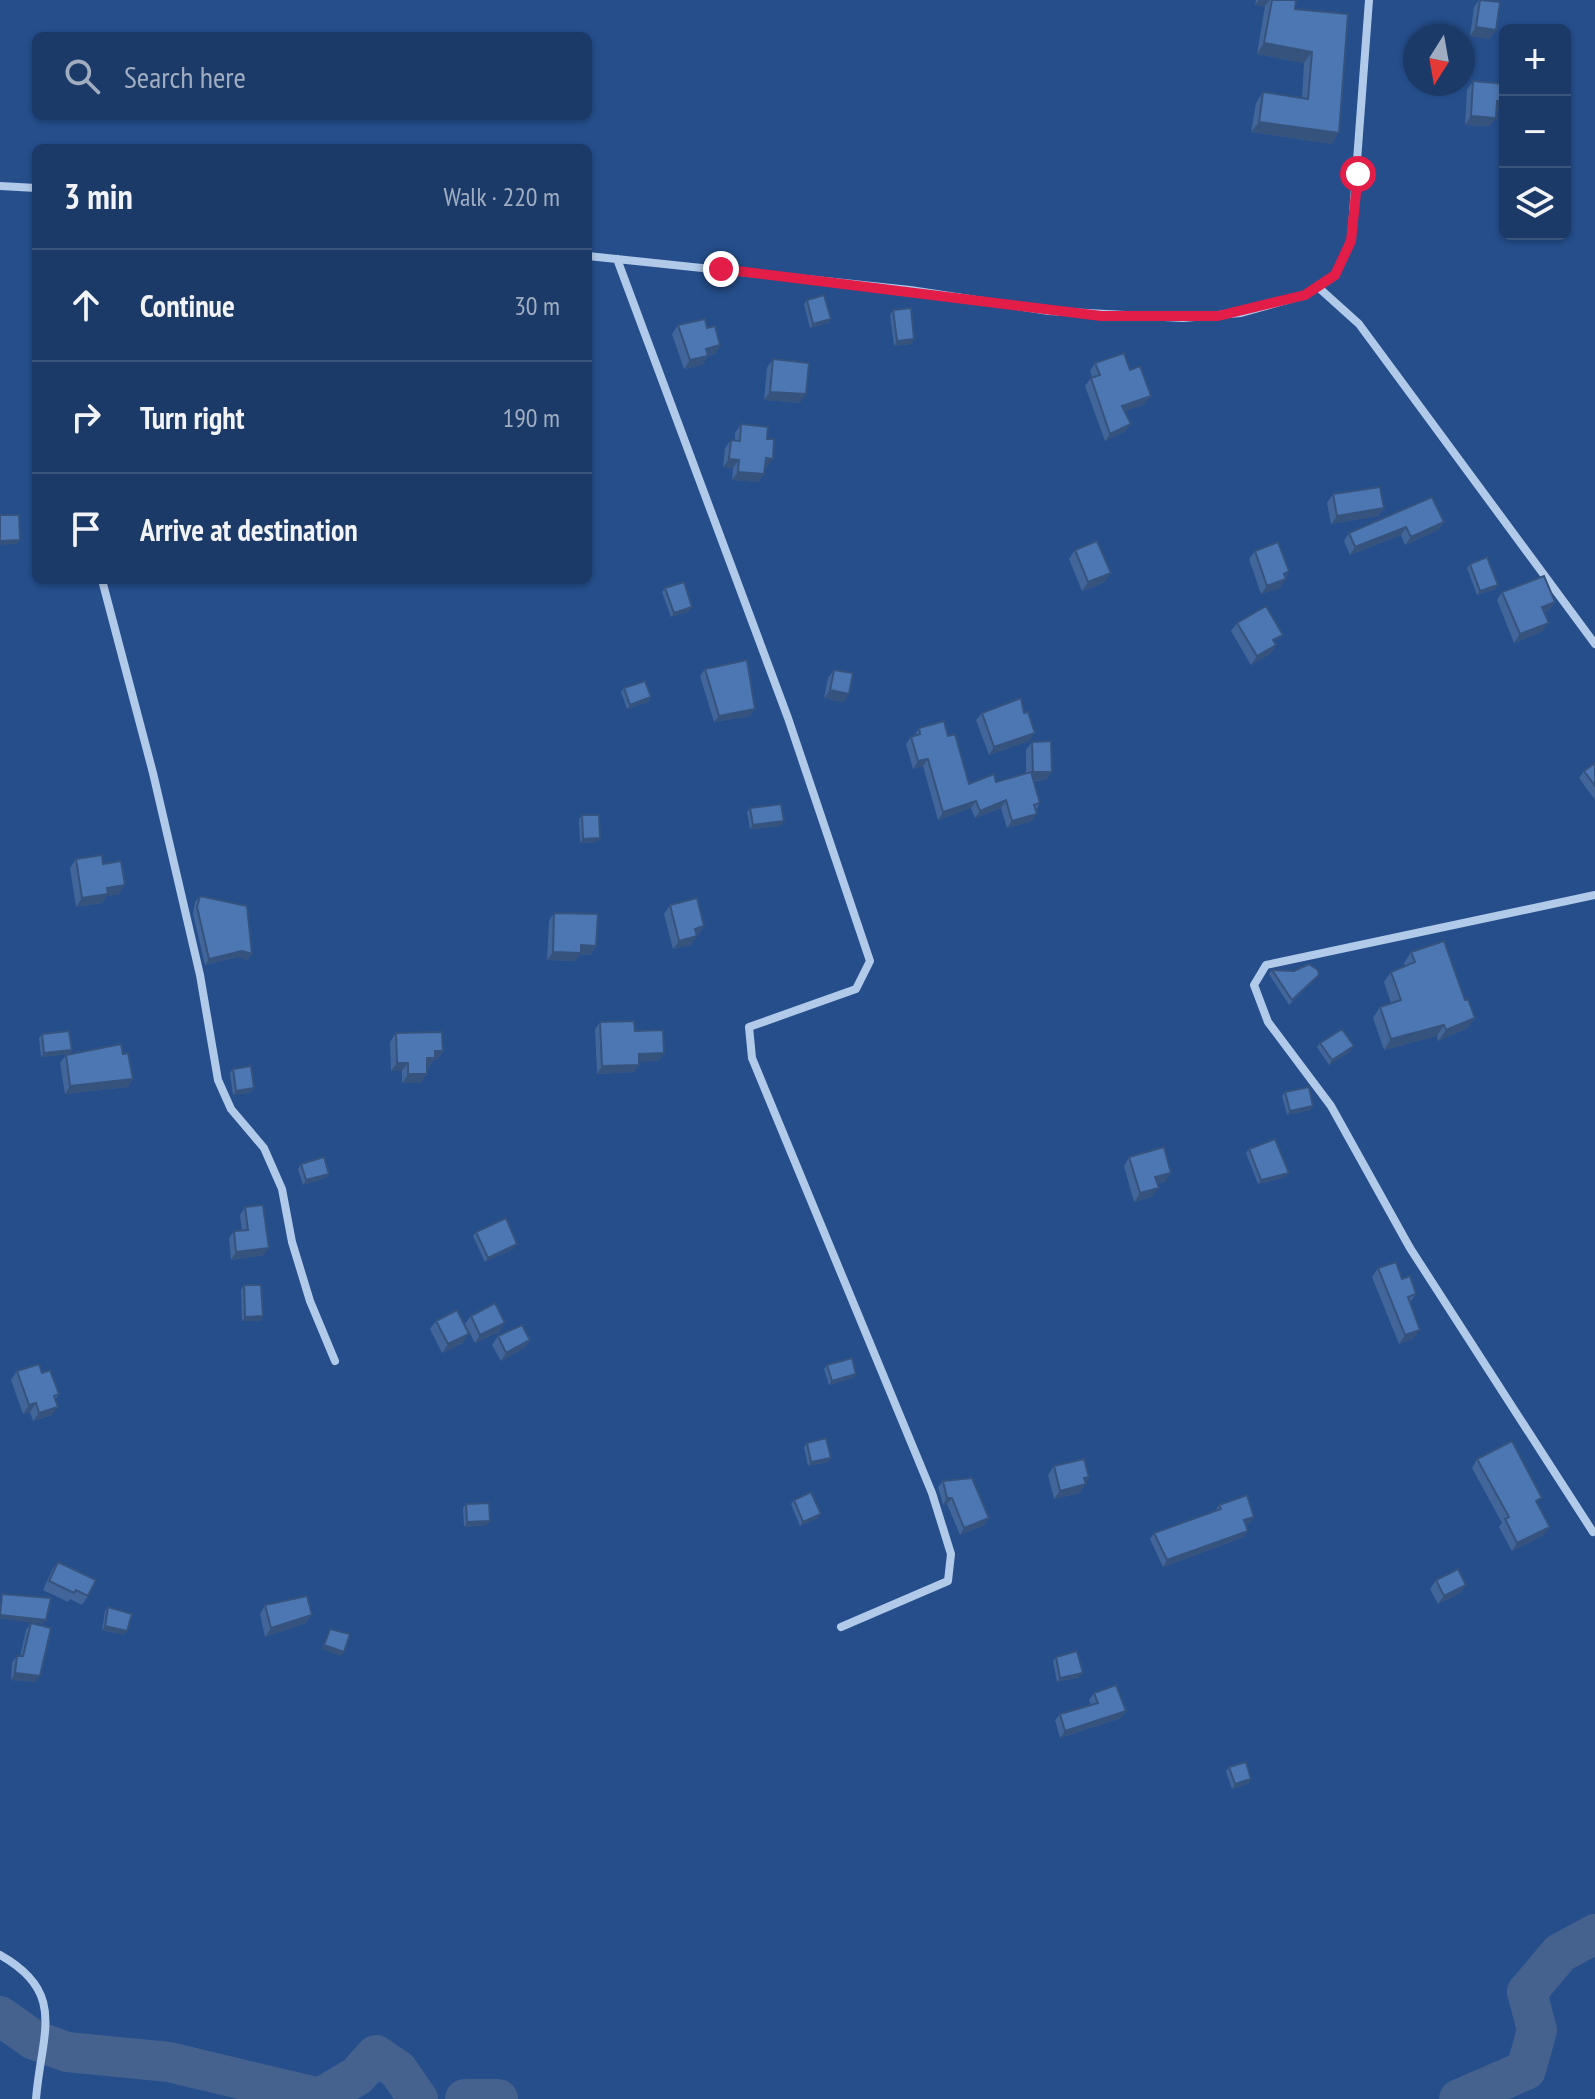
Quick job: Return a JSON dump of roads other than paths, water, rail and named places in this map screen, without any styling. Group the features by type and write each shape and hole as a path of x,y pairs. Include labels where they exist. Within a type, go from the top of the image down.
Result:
{"street":[{"path":"592,256 910,290 1049,311 1147,319 1241,313 1282,303 1319,288 1342,266 1351,241 1369,0"},
{"path":"0,186 32,188"},
{"path":"617,259 788,718 870,961 856,989 749,1027 752,1058 927,1479 951,1554 948,1581 841,1627"},
{"path":"1319,288 1359,324 1595,644"},
{"path":"103,584 153,773 200,975 218,1080 231,1109 264,1148 282,1189 292,1242 310,1301 335,1361"},
{"path":"1593,1532 1410,1248 1331,1106 1268,1022 1254,985 1266,965 1595,895"},
{"path":"0,1955 22,1967 41,1989 47,2009 36,2099"}],"waterway":[{"path":"1459,2099 1526,2070 1537,2030 1527,1992 1560,1953 1595,1934"},
{"path":"0,2016 34,2040 67,2052 169,2062 320,2098 357,2076 376,2055 398,2070 418,2099"},
{"path":"465,2099 498,2099"}]}
